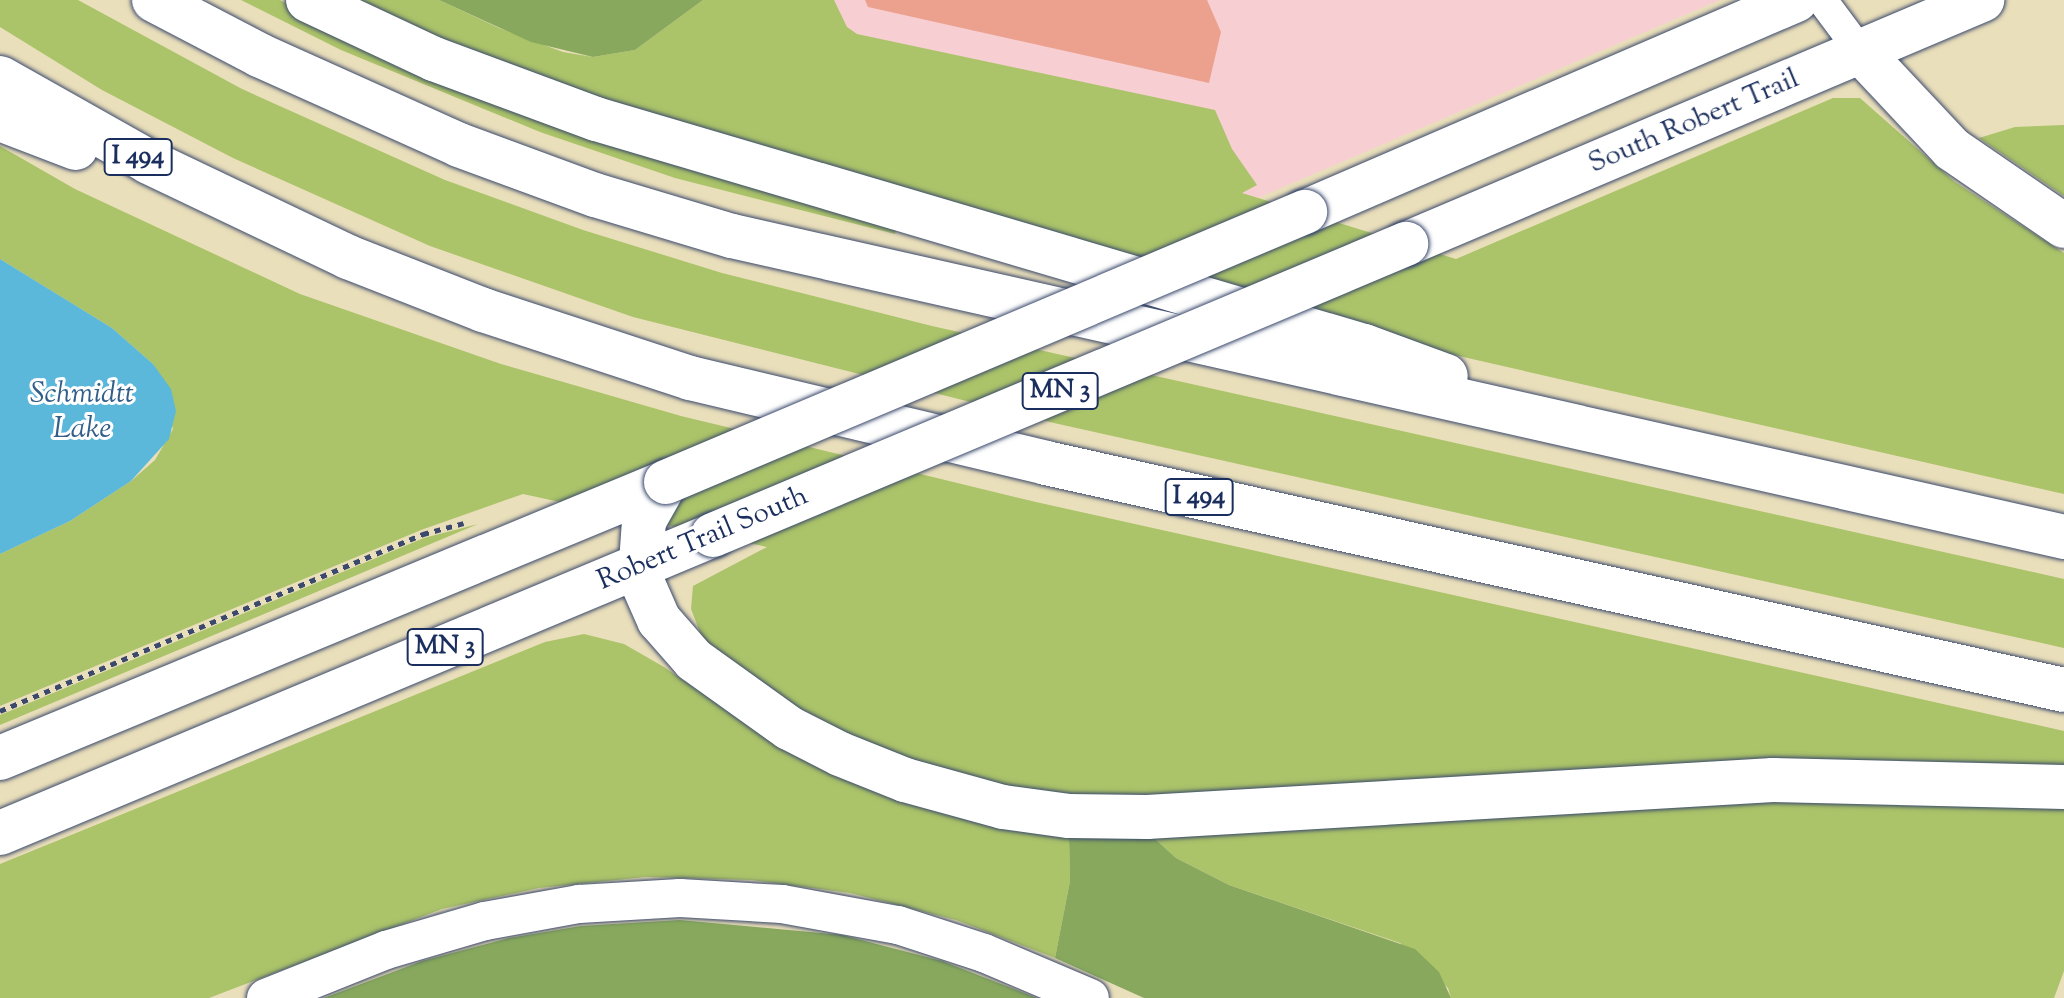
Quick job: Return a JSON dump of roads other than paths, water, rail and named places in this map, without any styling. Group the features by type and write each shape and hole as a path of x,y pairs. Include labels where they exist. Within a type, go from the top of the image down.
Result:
{"main road":[{"path":"154,0 392,117 663,216 910,280 2064,537"},
{"path":"308,0 434,59 546,102 1364,346 1610,436"},
{"name":"MN 3","path":"0,758 666,482 1796,0"},
{"name":"South Robert Trail","path":"1406,244 1982,0"},
{"path":"1860,51 1952,149 2064,226"},
{"name":"I 494","path":"0,78 95,134 281,227 470,305 690,378 1046,463 2064,690"},
{"path":"0,119 281,227"},
{"name":"Robert Trail South","path":"0,833 1406,244"},
{"path":"666,482 645,520 639,566 647,599 675,641 714,676 789,728 905,780 1038,813 1196,816 1568,788 1773,780 2064,787"}],"street":[{"path":"1822,0 1860,51"},
{"path":"266,998 386,950 485,921 579,904 680,898 782,904 898,925 984,953 1090,998"}],"water":[{"name":"Schmidtt Lake","path":"0,259 112,328 153,364 171,389 176,411 169,439 131,481 70,521 0,554"}]}
